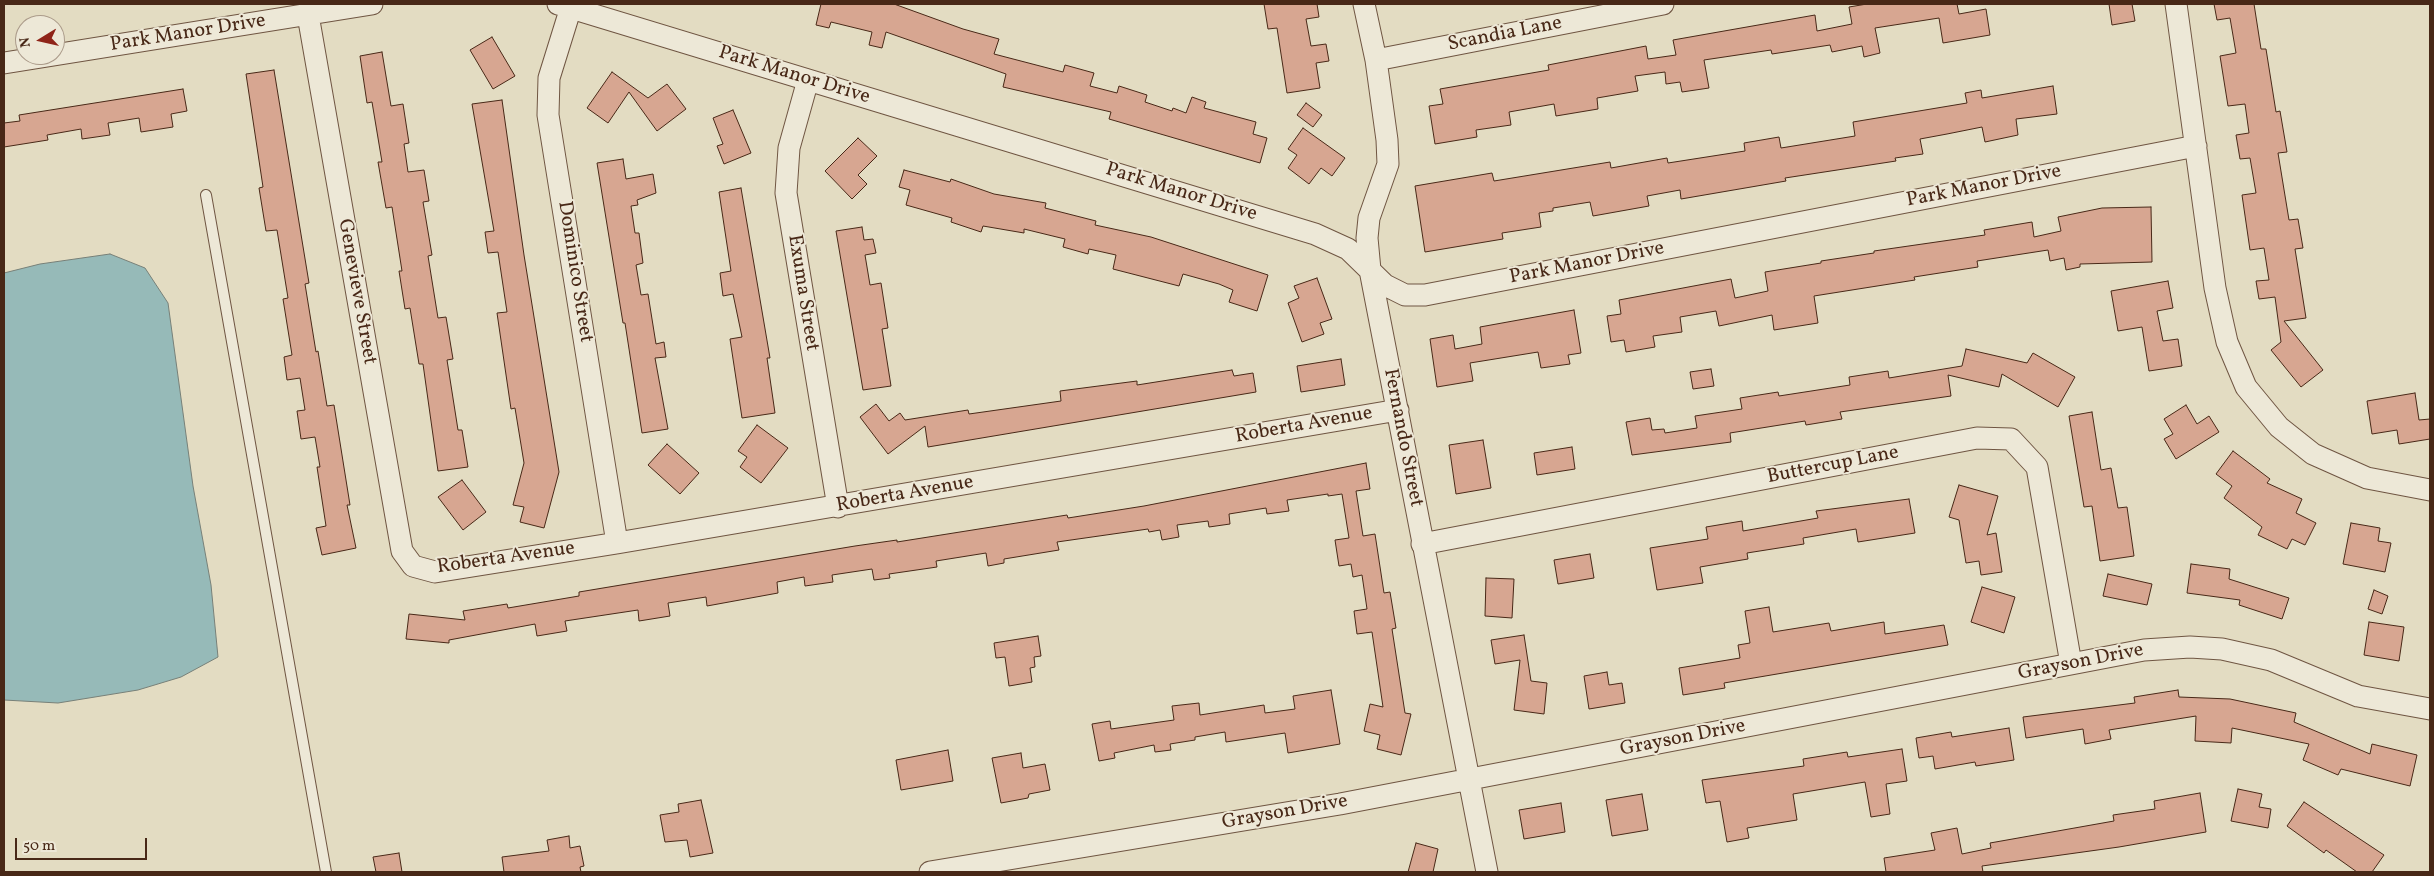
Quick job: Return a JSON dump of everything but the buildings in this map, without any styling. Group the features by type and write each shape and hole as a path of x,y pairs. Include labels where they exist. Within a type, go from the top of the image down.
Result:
{"street":[{"name":"Park Manor Drive","path":"4,63 372,4"},
{"name":"Fernando Street","path":"1364,4 1376,60 1387,140 1388,164 1369,218 1367,238 1370,270 1487,872"},
{"name":"Scandia Lane","path":"1376,60 1663,4"},
{"path":"2176,4 2215,288 2227,342 2246,387 2279,427 2313,454 2367,478 2430,490"},
{"name":"Park Manor Drive","path":"567,5 1315,234 1348,249 1385,285 1405,295 1425,296 2196,146"},
{"name":"Dominico Street","path":"567,5 549,78 548,115 617,543"},
{"name":"Genevieve Street","path":"308,15 402,551 413,566"},
{"name":"Exuma Street","path":"808,80 789,148 786,192 838,507"},
{"name":"Roberta Avenue","path":"413,566 435,572 838,507 1398,410"},
{"name":"Buttercup Lane","path":"1422,544 1977,438 2011,439 2037,467 2072,664"},
{"name":"Grayson Drive","path":"930,872 1340,804 2144,650 2190,647 2222,649 2271,660 2358,696 2430,709"}],"lane":[{"path":"206,195 326,872"}],"water":[{"path":"110,254 145,268 168,303 193,486 211,585 218,657 181,677 138,690 58,703 4,700 4,273 40,264"}]}
